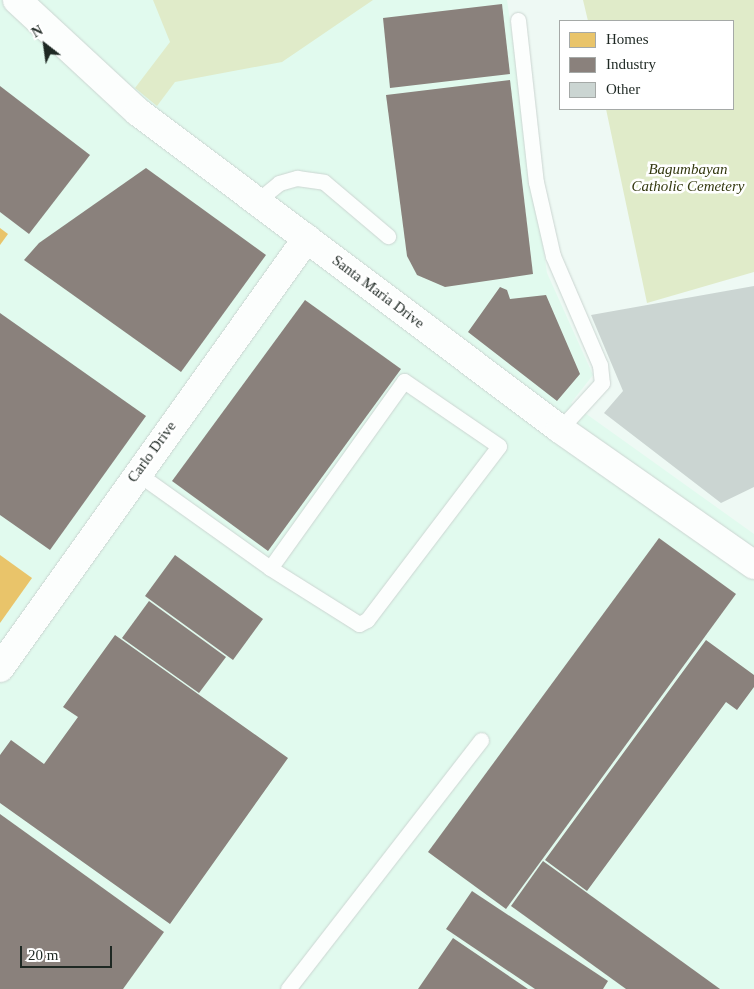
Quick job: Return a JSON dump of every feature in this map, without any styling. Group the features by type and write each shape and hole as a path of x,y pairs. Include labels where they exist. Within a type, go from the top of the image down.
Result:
{"street":[{"name":"Santa Maria Drive","path":"17,0 138,112 560,429 754,565"},
{"name":"Carlo Drive","path":"0,668 137,473 307,238"}],"lane":[{"path":"518,20 536,182 553,256 600,365 602,383 560,429"},
{"path":"257,201 279,184 297,178 324,182 388,236"},
{"path":"137,473 270,568 359,624 367,620 499,446 404,380 270,568"},
{"path":"288,989 481,740"}],"shaded area":[{"path":"0,0 507,0 547,273 593,375 571,403 754,534 754,989 0,989"}],"green space":[{"path":"153,0 373,0 282,62 175,82 157,106 135,88 170,42"},
{"name":"Bagumbayan Catholic Cemetery","path":"583,0 754,0 754,272 647,303 606,110 734,110 734,20 588,20"}],"building: Homes":[{"path":"0,228 8,234 0,245"},
{"path":"0,555 32,578 0,623"}],"building: Industry":[{"path":"502,4 510,74 390,88 383,18"},
{"path":"510,80 533,274 445,287 417,275 407,256 386,95"},
{"path":"0,86 90,155 29,234 0,212"},
{"path":"146,168 266,255 181,372 24,260 39,243"},
{"path":"500,287 507,290 510,299 546,295 580,374 557,401 468,332"},
{"path":"305,300 401,369 268,551 172,481"},
{"path":"0,313 146,416 50,550 0,515"},
{"path":"659,538 736,594 506,909 428,852"},
{"path":"175,555 263,619 233,660 145,596"},
{"path":"149,601 226,657 199,693 122,638"},
{"path":"115,635 288,758 170,924 0,803 0,755 11,740 44,764 78,717 63,707"},
{"path":"706,640 754,675 754,687 737,710 726,702 587,891 545,860"},
{"path":"0,814 164,932 123,989 0,989"},
{"path":"543,861 720,989 626,989 511,906"},
{"path":"472,891 608,981 603,989 535,989 446,929"},
{"path":"453,938 528,989 418,989"}],"building: Other":[{"path":"754,286 754,487 721,503 604,413 623,391 591,315"}]}
